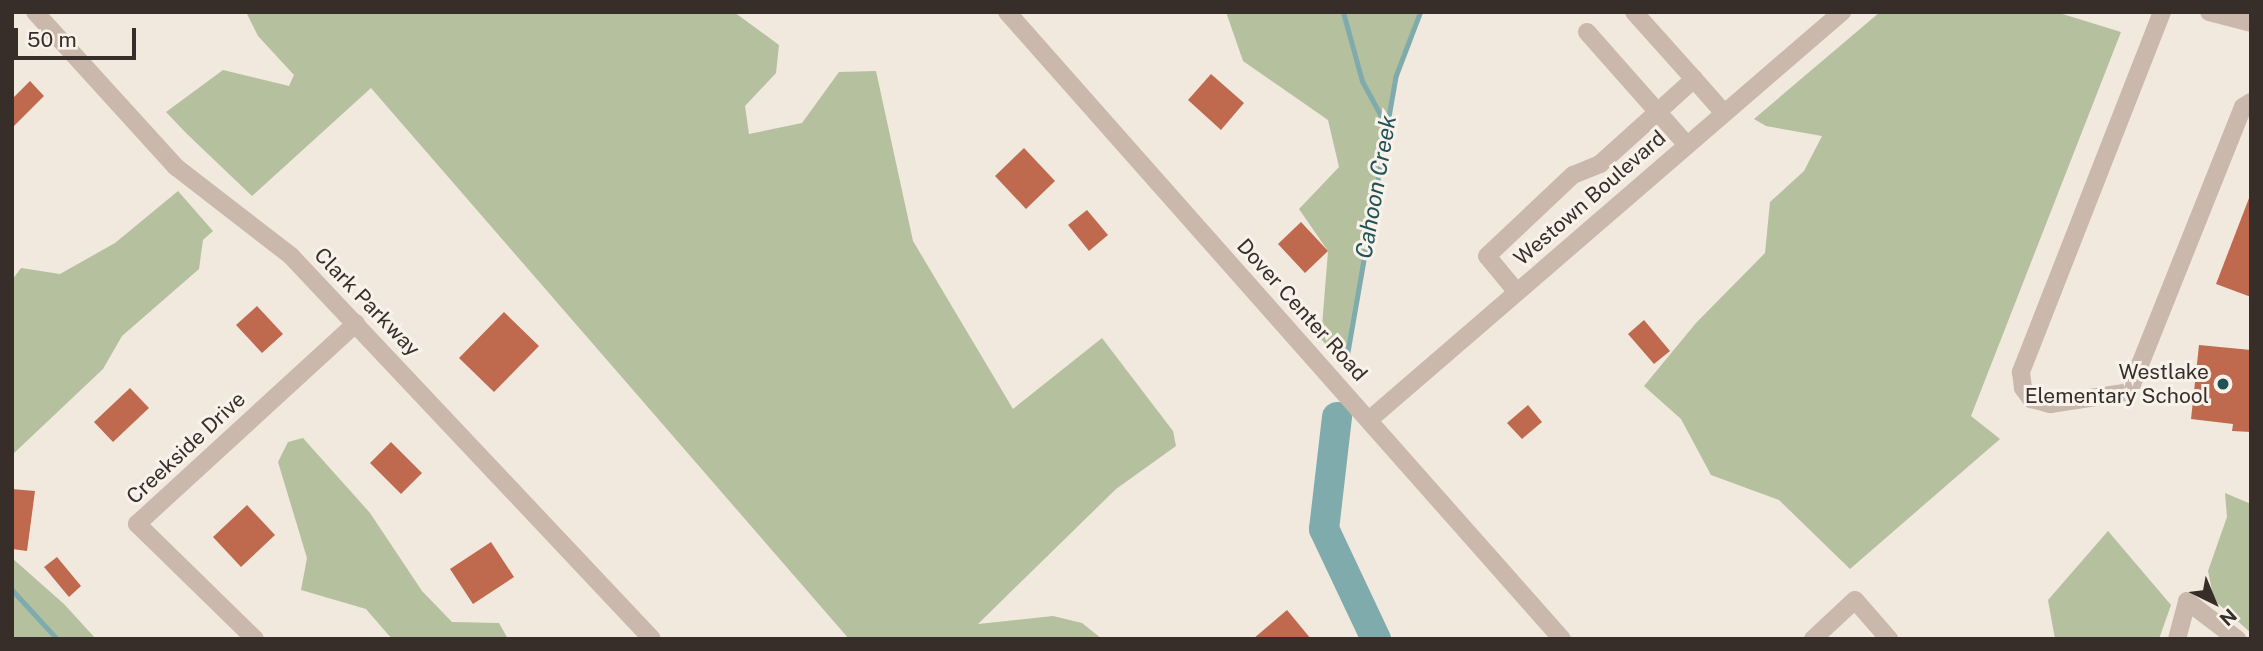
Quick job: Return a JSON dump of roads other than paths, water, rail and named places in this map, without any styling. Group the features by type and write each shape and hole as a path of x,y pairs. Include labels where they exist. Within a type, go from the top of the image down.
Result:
{"street":[{"name":"Clark Parkway","path":"35,12 176,167 291,256 652,639"},
{"name":"Dover Center Road","path":"1007,12 1562,639"},
{"path":"1634,12 1724,113"},
{"path":"2162,12 2021,372 2023,388 2031,400 2050,404 2129,391 2243,107 2251,102"},
{"path":"2209,12 2251,23"},
{"name":"Westown Boulevard","path":"1368,420 1840,13"},
{"path":"1587,32 1687,145"},
{"path":"1517,292 1487,256 1573,175 1600,164 1694,79"},
{"name":"Creekside Drive","path":"255,639 137,524 356,323"},
{"path":"1813,639 1855,600 1889,639"},
{"path":"2177,639 2187,601 2237,639"}],"waterway":[{"path":"1343,12 1362,81 1387,127"},
{"name":"Cahoon Creek","path":"1345,366 1396,75 1420,12"},
{"name":"Cahoon Creek","path":"1337,417 1324,529 1376,639"},
{"path":"12,590 57,639"}],"place":[{"name":"Westlake Elementary School","path":"2223,384"}]}
